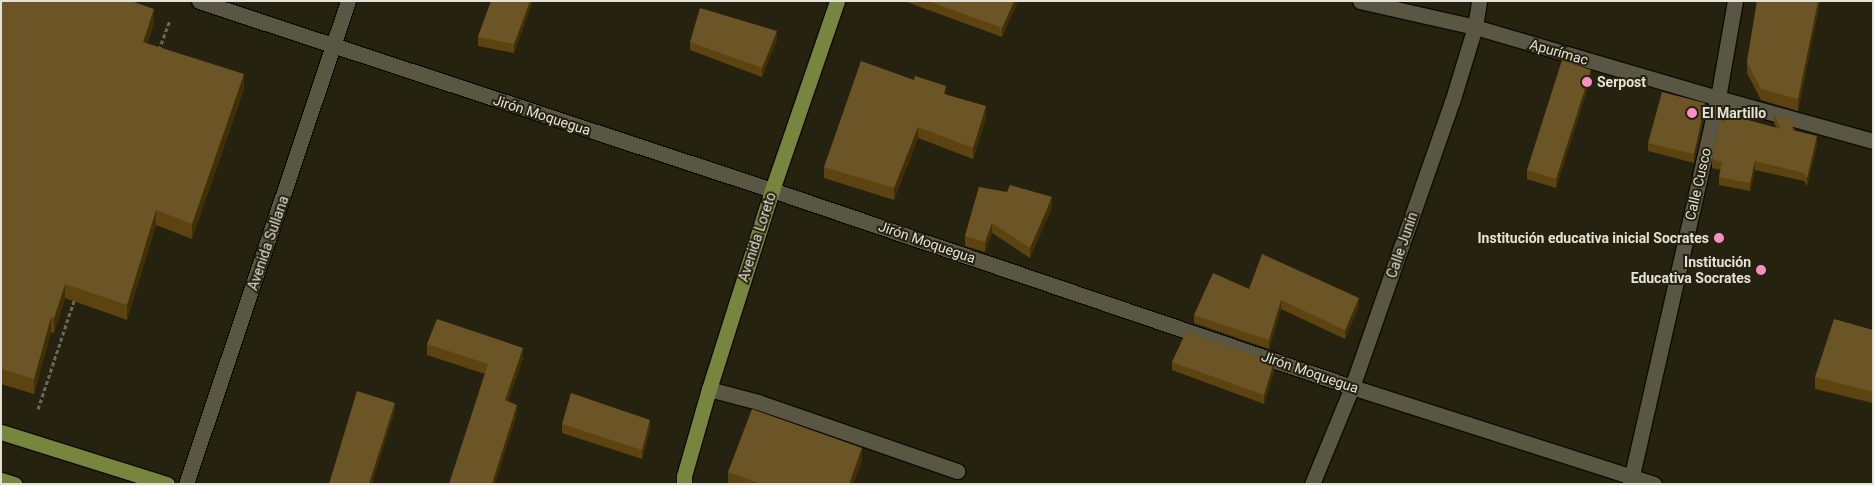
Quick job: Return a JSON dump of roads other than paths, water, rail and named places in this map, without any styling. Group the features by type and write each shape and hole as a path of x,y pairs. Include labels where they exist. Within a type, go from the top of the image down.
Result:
{"main road":[{"name":"Avenida Loreto","path":"682,481 709,388 772,190 837,1"},
{"path":"1,432 167,484"},
{"path":"1,480 14,484"}],"street":[{"name":"Jirón Moquegua","path":"199,1 772,190 1631,481 1654,484"},
{"name":"Avenida Sullana","path":"186,484 348,1"},
{"name":"Apurímac","path":"1360,1 1475,27 1873,141"},
{"name":"Calle Junín","path":"1312,484 1352,387 1452,102 1475,27 1480,1"},
{"name":"Calle Cusco","path":"1631,481 1718,98 1735,1"},
{"path":"709,388 758,402 957,471"}],"place":[{"name":"Serpost","path":"1587,82"},
{"name":"El Martillo","path":"1692,113"},
{"name":"Institución educativa inicial Socrates","path":"1719,238"},
{"name":"Institución Educativa Socrates","path":"1761,270"}]}
